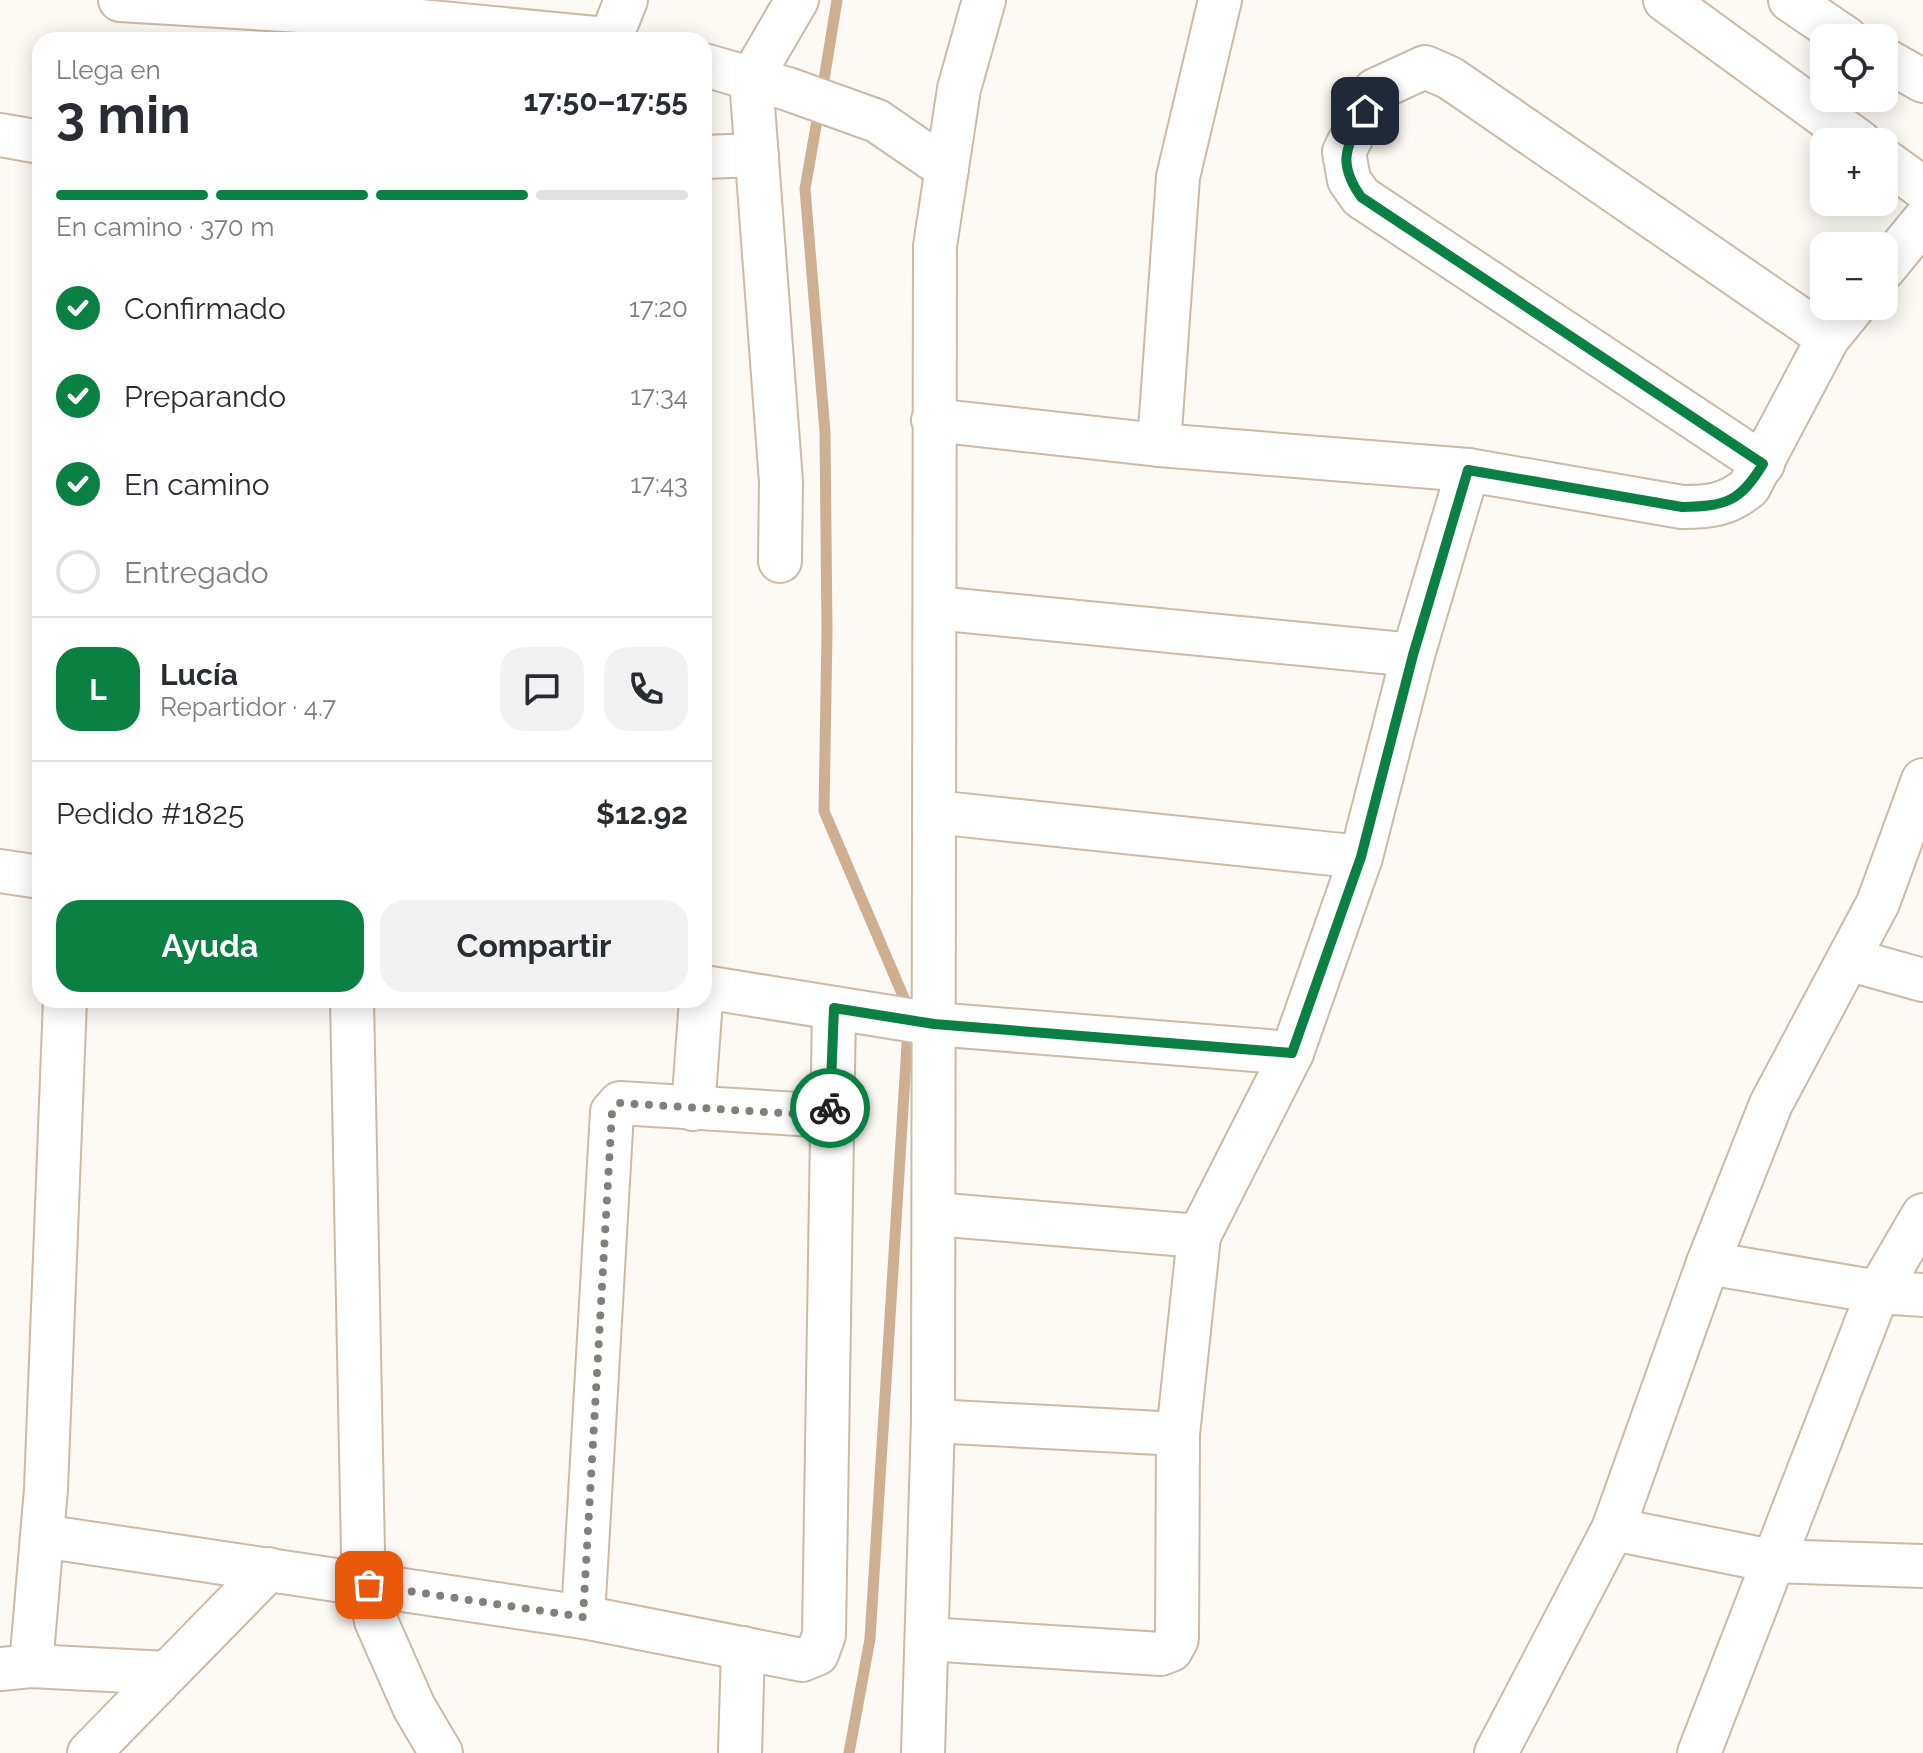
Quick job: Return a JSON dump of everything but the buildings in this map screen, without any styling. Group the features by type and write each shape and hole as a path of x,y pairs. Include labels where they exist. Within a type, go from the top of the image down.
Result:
{"street":[{"path":"120,0 525,32"},
{"path":"615,32 626,0"},
{"path":"780,561 781,482 757,155 770,84 797,0"},
{"path":"923,1753 933,1421 934,1214 916,1021 934,812 935,246 959,89 984,0"},
{"path":"1159,445 1178,177 1220,0"},
{"path":"1665,0 1841,128"},
{"path":"1790,0 1825,24"},
{"path":"712,67 877,121 947,169"},
{"path":"1763,464 1361,197 1349,180 1344,152 1375,90 1425,67 1450,78 1828,338"},
{"path":"1898,67 1923,81"},
{"path":"0,135 32,141"},
{"path":"712,157 757,155"},
{"path":"1898,170 1923,188"},
{"path":"1898,252 1923,221"},
{"path":"933,420 1159,445 1468,470 1682,507 1710,507 1733,501 1749,487 1828,338 1843,320"},
{"path":"927,1639 1161,1654 1171,1650 1177,1639 1178,1434 1199,1236 1292,1053 1361,857 1413,655 1468,470"},
{"path":"935,608 1413,655"},
{"path":"1496,1753 1613,1529 1708,1263 1771,1104 1851,960 1878,903 1923,780"},
{"path":"934,812 1361,857"},
{"path":"0,871 32,876"},
{"path":"1851,960 1923,980"},
{"path":"712,988 916,1021 1292,1053"},
{"path":"65,1008 42,1536 16,1668 167,1673"},
{"path":"352,1008 363,1553 376,1621 414,1707 439,1752"},
{"path":"693,1109 700,1008"},
{"path":"42,1536 583,1617 802,1660 817,1654 824,1635 834,1008"},
{"path":"583,1617 612,1112 620,1103 830,1116"},
{"path":"934,1214 1199,1236"},
{"path":"1699,1753 1878,1292 1923,1215"},
{"path":"1708,1263 1878,1292 1923,1295"},
{"path":"933,1421 1178,1434"},
{"path":"1613,1529 1772,1561 1923,1566"},
{"path":"89,1753 269,1569"},
{"path":"740,1753 743,1648"}],"waterway":[{"path":"822,92 837,0"},
{"path":"819,109 805,189 825,432 827,632 824,811 910,1012"},
{"path":"849,1753 870,1639 908,1029"}],"way so far":[{"path":"369,1585 583,1617 612,1112 620,1103 830,1116 830,1108"}],"route":[{"path":"830,1108 834,1008 934,1024 1292,1053 1361,857 1413,655 1468,470 1682,507 1710,507 1733,501 1749,487 1763,464 1361,197 1349,180 1344,152 1365,111"}]}
